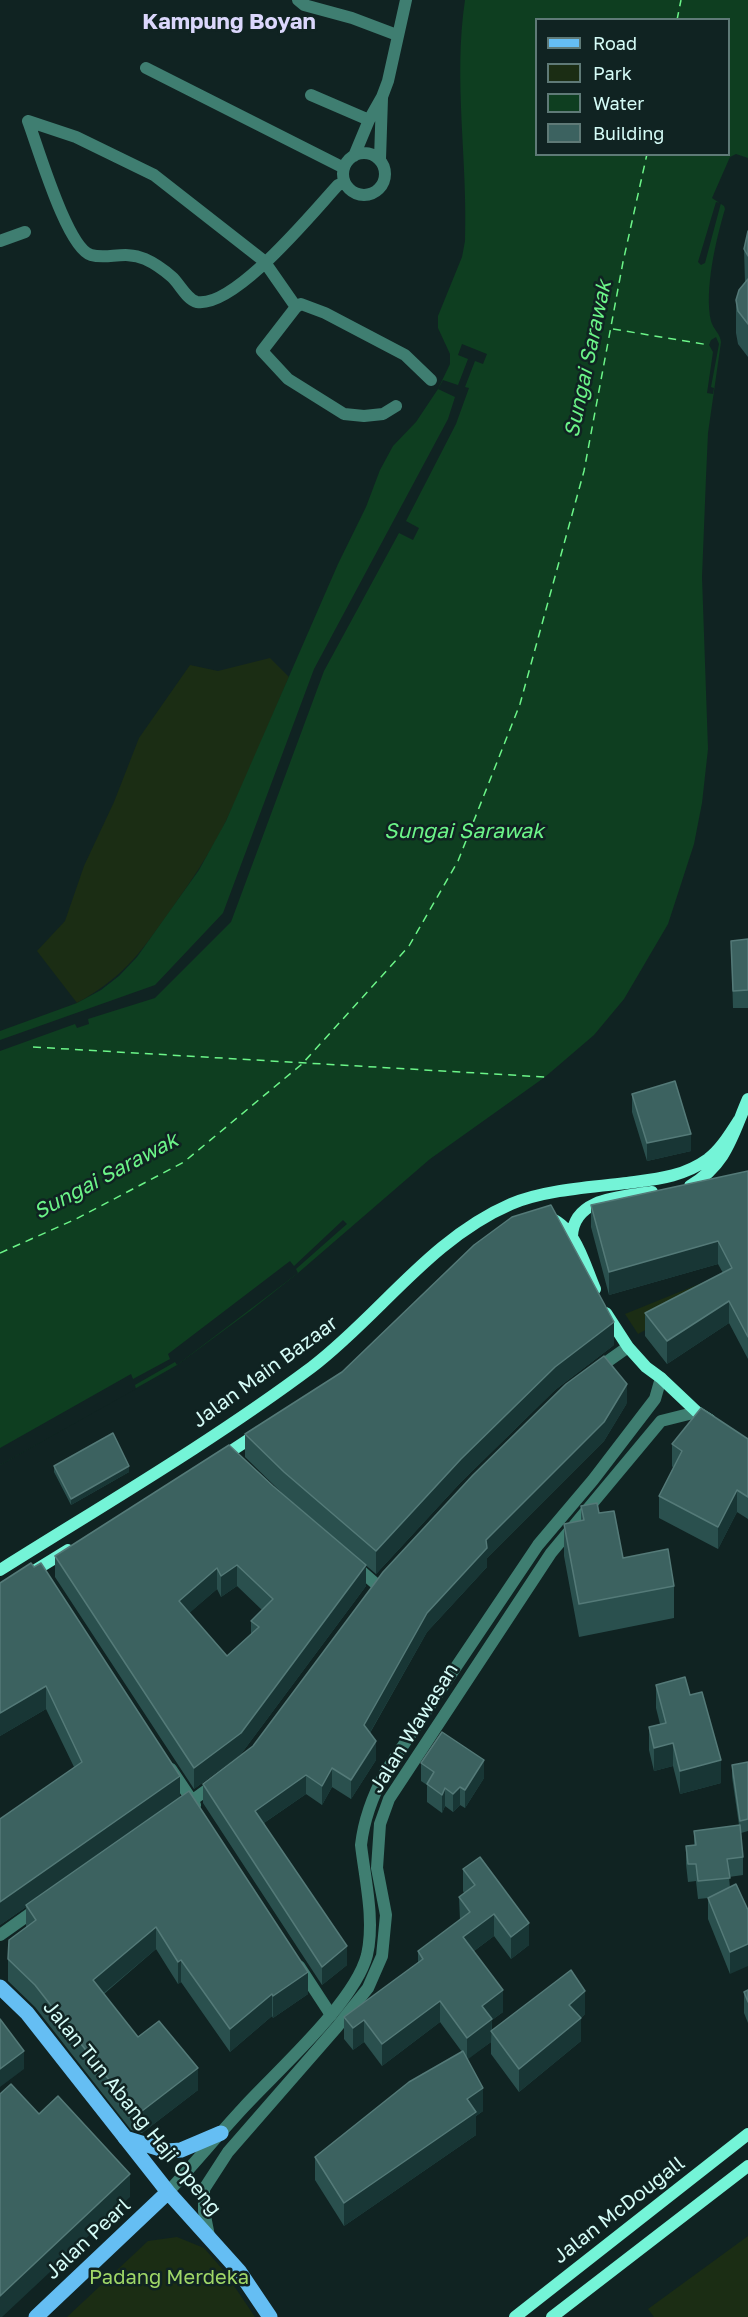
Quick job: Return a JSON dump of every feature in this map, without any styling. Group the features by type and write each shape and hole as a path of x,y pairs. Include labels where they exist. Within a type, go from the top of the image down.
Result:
{"main road":[{"path":"680,1188 706,1177 719,1163 732,1139 748,1099"},
{"name":"Jalan Main Bazaar","path":"0,1570 213,1436 313,1366 370,1317 417,1269 460,1233 512,1204 543,1195 664,1179 687,1171 709,1158 720,1147 739,1120"},
{"path":"572,1236 572,1226 580,1212 606,1200 717,1182"},
{"path":"580,1190 606,1200"},
{"path":"538,1219 548,1217 557,1221 572,1236 600,1302 628,1347 646,1367 697,1412 720,1426"},
{"path":"208,1465 232,1457 266,1428"},
{"path":"20,1580 43,1572 79,1543"},
{"name":"Jalan Tun Abang Haji Openg","path":"0,1987 27,2013 168,2192 239,2271 270,2317"},
{"path":"125,2138 150,2147 174,2151 221,2133"},
{"name":"Jalan McDougall","path":"514,2317 748,2134"},
{"path":"552,2317 748,2166"},
{"name":"Jalan Pearl","path":"36,2317 168,2192"}],"street":[{"path":"298,0 304,5 351,18 397,35"},
{"path":"354,156 363,153 372,154 380,159 385,167 386,176 377,192 359,195 351,191 345,183 344,168 354,156 388,81 406,0"},
{"path":"146,68 344,168"},
{"path":"311,95 369,120"},
{"path":"380,159 382,97"},
{"path":"296,307 264,261 154,175 76,137 28,121 65,223 78,245 91,255 133,254 148,260 173,277 194,301 199,303 226,294 251,277 264,261 285,244 338,185 345,183"},
{"path":"0,241 25,232"},
{"path":"396,406 383,414 364,416 344,414 288,379 262,351 296,307 301,304 325,313 405,355 431,380"},
{"path":"580,1382 628,1347"},
{"name":"Jalan Wawasan","path":"168,2192 331,2015 359,1976 370,1937 361,1845 362,1830 372,1798 386,1771 538,1545 593,1480 655,1399 661,1378"},
{"name":"Jalan Wawasan","path":"209,2236 204,2211 204,2189 228,2152 368,1988 382,1956 386,1915 377,1868 380,1824 389,1799 551,1553 661,1421 697,1412"},
{"path":"341,1554 378,1585"},
{"path":"167,1762 195,1806"},
{"path":"173,1815 195,1806 228,1774"},
{"path":"0,1935 48,1901"},
{"path":"293,1957 331,2015"}],"green space":[{"path":"270,658 289,677 243,785 213,845 184,891 138,954 106,984 77,1003 37,951 65,921 84,866 114,802 139,738 190,665 218,671"},
{"path":"704,1282 713,1293 638,1334 625,1314"},
{"path":"748,2236 748,2317 654,2317 648,2309"},
{"name":"Padang Merdeka","path":"177,2237 204,2248 224,2271 255,2317 67,2317 148,2241"}],"water":[{"name":"Sungai Sarawak","path":"465,0 748,0 748,158 736,154 730,157 712,198 725,209 715,250 709,295 711,321 721,342 708,433 702,577 708,749 702,803 694,844 668,924 624,999 594,1035 545,1077 430,1159 298,1273 177,1365 0,1465 0,1031 77,1003 101,990 119,976 137,957 199,870 226,821 338,564 366,507 380,470 393,446 416,422 438,389 450,364 450,354 438,328 438,316 462,257 465,241 460,60"}],"pier":[{"path":"716,202 721,203 705,263 701,265 698,262"},
{"path":"716,337 719,344 711,387 714,388 713,394 707,393 713,352 709,345"},
{"path":"462,344 487,354 483,364 475,361 465,387 469,388 456,424 406,521 419,528 413,540 399,533 324,671 231,922 155,998 88,1019 89,1024 77,1028 75,1024 0,1051 0,1040 155,985 223,913 314,669 448,419 455,397 438,389 443,380 458,385 468,359 458,355"},
{"path":"343,1220 347,1224 296,1269 298,1273 177,1365 175,1362 135,1385 136,1389 0,1465 0,1448 131,1374 133,1379 170,1359 168,1354 290,1261 294,1266"}],"building":[{"path":"748,231 748,256 744,249"},
{"path":"748,279 748,324 738,311 736,300 739,290"},
{"path":"748,939 748,990 733,991 731,941"},
{"path":"675,1081 691,1134 647,1143 632,1094"},
{"path":"748,1171 748,1337 729,1301 667,1341 645,1313 732,1268 718,1241 609,1272 591,1205"},
{"path":"551,1205 614,1322 555,1367 461,1459 376,1551 284,1472 245,1434 342,1372 474,1245 512,1217"},
{"path":"604,1356 627,1384 604,1422 486,1540 487,1548 427,1613 364,1725 376,1741 351,1780 332,1768 322,1786 306,1775 255,1811 347,1946 322,1967 203,1784 253,1746 383,1572 473,1475 566,1384"},
{"path":"701,1408 748,1439 748,1497 737,1490 718,1527 659,1496 682,1451 672,1444"},
{"path":"113,1433 129,1466 71,1499 54,1466"},
{"path":"229,1445 273,1486 366,1565 241,1733 194,1768 55,1556","holes":["237,1565 273,1599 251,1621 259,1627 227,1656 179,1601 217,1568 221,1576"]},
{"path":"597,1503 599,1513 614,1511 623,1558 668,1549 674,1586 579,1604 564,1524 584,1520 581,1506"},
{"path":"31,1563 34,1567 41,1563 180,1776 0,1902 0,1819 82,1762 46,1686 0,1713 0,1583"},
{"path":"685,1677 690,1695 702,1692 721,1760 680,1771 673,1743 654,1748 649,1727 666,1723 656,1685"},
{"path":"442,1732 484,1760 465,1790 460,1787 453,1794 445,1788 442,1795 427,1784 434,1772 421,1763"},
{"path":"748,1762 748,1819 740,1821 732,1765"},
{"path":"189,1791 308,1972 273,1996 272,1994 230,2029 181,1960 178,1962 156,1927 93,1980 138,2037 159,2021 198,2068 142,2111 131,2108 35,1985 8,1959 9,1940 36,1920 26,1905"},
{"path":"740,1825 743,1857 727,1859 730,1878 698,1881 696,1864 688,1864 686,1846 696,1845 694,1831"},
{"path":"480,1857 529,1923 511,1937 494,1914 463,1937 503,1990 482,2006 492,2019 467,2038 440,2001 382,2044 364,2020 353,2028 344,2017 423,1959 418,1951 470,1912 459,1897 475,1885 463,1869"},
{"path":"736,1884 748,1910 748,1944 730,1952 708,1898"},
{"path":"571,1970 585,1991 569,2005 581,2018 519,2069 491,2031"},
{"path":"748,1990 748,2002 744,1992"},
{"path":"0,2019 24,2051 0,2069"},
{"path":"463,2051 483,2088 467,2099 476,2112 344,2203 315,2157 409,2082"},
{"path":"11,2084 39,2114 58,2096 130,2174 0,2296 0,2094"}],"ferry route":[{"path":"677,18 681,0"},
{"path":"0,1253 76,1219 184,1162 302,1064 409,946 458,861 520,704 584,471 623,262 647,156"},
{"path":"613,329 709,345"},
{"path":"33,1047 545,1077"}],"district":[{"name":"Kampung Boyan","path":"229,22"}]}
